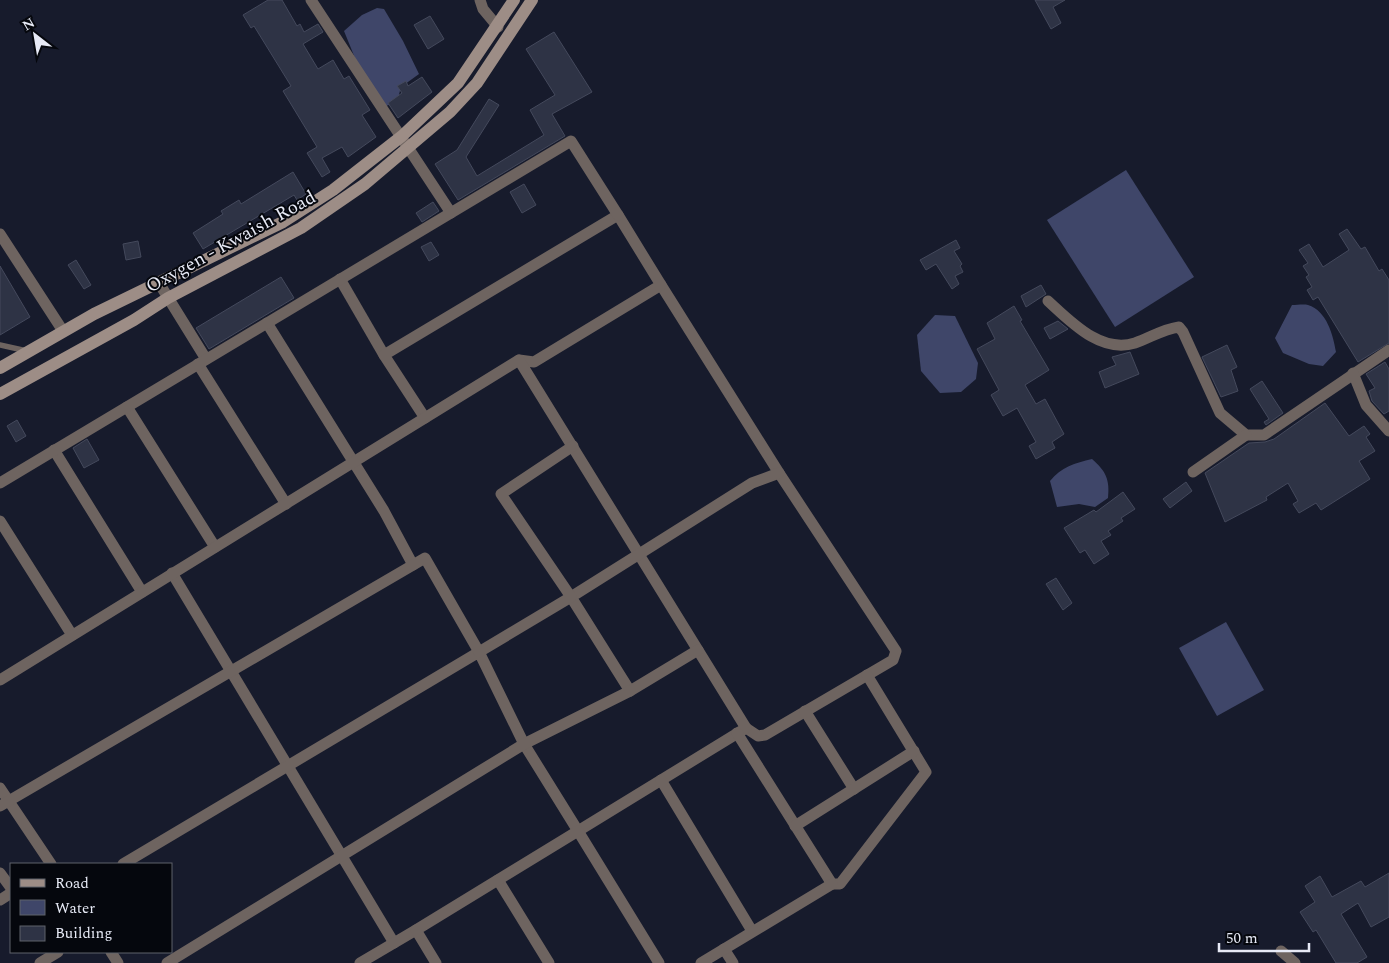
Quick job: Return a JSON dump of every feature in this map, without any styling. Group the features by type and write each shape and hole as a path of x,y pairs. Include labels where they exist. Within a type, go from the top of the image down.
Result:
{"main road":[{"name":"Oxygen - Kwaish Road","path":"0,394 134,320 168,298 301,228 365,184 458,83 498,27 514,0"},
{"name":"Oxygen - Kwaish Road","path":"0,368 63,331 283,222 450,112 477,84 532,0"}],"street":[{"path":"311,0 451,213"},
{"path":"480,0 483,9 498,27"},
{"path":"0,483 571,141 778,473 896,651 893,660 765,735 758,736 742,731 360,963"},
{"path":"384,355 618,215"},
{"path":"0,234 63,331"},
{"path":"340,279 384,355 425,418"},
{"path":"159,282 202,362 286,504"},
{"path":"0,680 520,360 534,362 661,284"},
{"path":"1048,301 1083,333 1115,344 1134,343 1179,326 1220,413 1246,435"},
{"path":"267,323 354,462 413,565"},
{"path":"1194,472 1246,435 1264,435 1389,350"},
{"path":"520,360 698,650 795,826 832,884"},
{"path":"1353,373 1366,405 1389,430"},
{"path":"127,407 215,547"},
{"path":"573,446 501,494 571,597 630,691"},
{"path":"54,450 142,592"},
{"path":"124,863 571,597 752,483 778,473"},
{"path":"0,521 72,635"},
{"path":"4,803 425,558 479,652 524,744 659,963"},
{"path":"172,574 340,857 394,943"},
{"path":"167,963 524,744 630,691 698,650"},
{"path":"701,963 832,884 840,884 925,776 924,766 867,675"},
{"path":"805,711 854,789"},
{"path":"795,826 914,751"},
{"path":"661,780 752,931"},
{"path":"0,788 4,803 51,863"},
{"path":"0,873 10,887"},
{"path":"498,880 549,963"},
{"path":"416,930 436,963"},
{"path":"724,948 733,963"},
{"path":"1281,951 1295,963"},
{"path":"40,963 56,955"}],"lane":[{"path":"0,345 27,351"}],"water":[{"path":"377,8 384,9 403,41 419,74 401,87 397,102 386,106 357,63 344,31 362,15"},
{"path":"1126,170 1194,277 1115,327 1047,220"},
{"path":"1292,305 1306,305 1315,308 1328,324 1336,352 1323,366 1309,364 1283,353 1275,338"},
{"path":"935,315 955,316 978,363 976,379 961,392 940,393 921,371 917,335"},
{"path":"1092,459 1106,476 1108,481 1108,498 1095,507 1079,504 1057,507 1050,481 1069,466"},
{"path":"1226,622 1264,690 1217,716 1179,648"}],"building":[{"path":"268,0 282,0 297,26 300,24 304,32 318,24 323,32 303,44 318,69 333,60 344,79 349,76 370,110 362,115 376,137 348,157 342,147 322,158 330,172 322,177 307,153 317,147 283,91 291,86 254,26 251,28 243,15"},
{"path":"1035,0 1065,0 1053,7 1061,23 1051,29"},
{"path":"430,16 444,39 428,49 414,25"},
{"path":"554,32 592,92 552,114 565,136 458,200 435,164 457,150 489,99 499,105 466,157 477,176 544,135 530,110 555,95 526,49"},
{"path":"422,77 432,92 398,118 388,103 402,93 397,86 406,81 408,86"},
{"path":"293,172 306,194 297,200 294,195 203,249 193,233 223,214 221,211 239,200 241,204"},
{"path":"524,184 536,205 522,213 510,192"},
{"path":"433,202 439,211 422,222 416,213"},
{"path":"1347,229 1361,249 1365,247 1379,271 1382,269 1389,280 1389,343 1358,362 1318,297 1313,300 1307,290 1312,287 1306,277 1309,275 1303,266 1308,263 1299,250 1309,244 1323,267 1349,250 1339,234"},
{"path":"956,240 960,248 954,251 962,264 960,266 963,272 955,276 959,284 952,289 936,264 926,270 920,260"},
{"path":"138,241 141,257 126,260 123,244"},
{"path":"431,242 439,255 429,261 421,247"},
{"path":"76,260 91,285 84,289 68,265"},
{"path":"0,266 30,317 0,335"},
{"path":"281,277 294,298 209,349 196,328"},
{"path":"1041,285 1046,294 1026,307 1021,296"},
{"path":"1014,306 1022,320 1020,321 1049,370 1025,385 1036,404 1045,399 1064,434 1052,442 1055,448 1036,459 1029,446 1036,442 1017,408 1003,416 991,395 999,390 977,349 995,339 987,323"},
{"path":"1058,321 1068,329 1050,339 1044,328"},
{"path":"1227,345 1237,367 1231,370 1238,391 1221,397 1202,357"},
{"path":"1130,352 1139,374 1105,388 1099,372 1116,365 1112,357"},
{"path":"1385,362 1389,369 1389,411 1384,414 1372,401 1369,391 1375,388 1366,374"},
{"path":"1262,381 1283,413 1266,425 1264,422 1269,419 1250,389"},
{"path":"1325,403 1349,436 1364,426 1370,434 1366,437 1375,451 1359,461 1370,479 1321,510 1316,503 1299,513 1293,504 1298,501 1288,483 1266,497 1267,500 1225,522 1205,473 1249,443 1265,442 1274,439"},
{"path":"17,420 26,436 16,442 7,426"},
{"path":"87,439 99,460 84,468 73,448"},
{"path":"1186,482 1192,491 1170,508 1163,499"},
{"path":"1123,492 1135,509 1121,518 1123,521 1108,531 1111,535 1101,541 1109,554 1094,564 1085,550 1080,553 1064,528 1094,510 1096,512"},
{"path":"1056,578 1072,603 1063,610 1046,584"},
{"path":"1389,873 1389,917 1371,927 1358,903 1341,914 1367,957 1357,963 1336,963 1316,930 1313,932 1300,912 1315,902 1305,886 1320,876 1332,897 1361,881 1365,887"}]}
